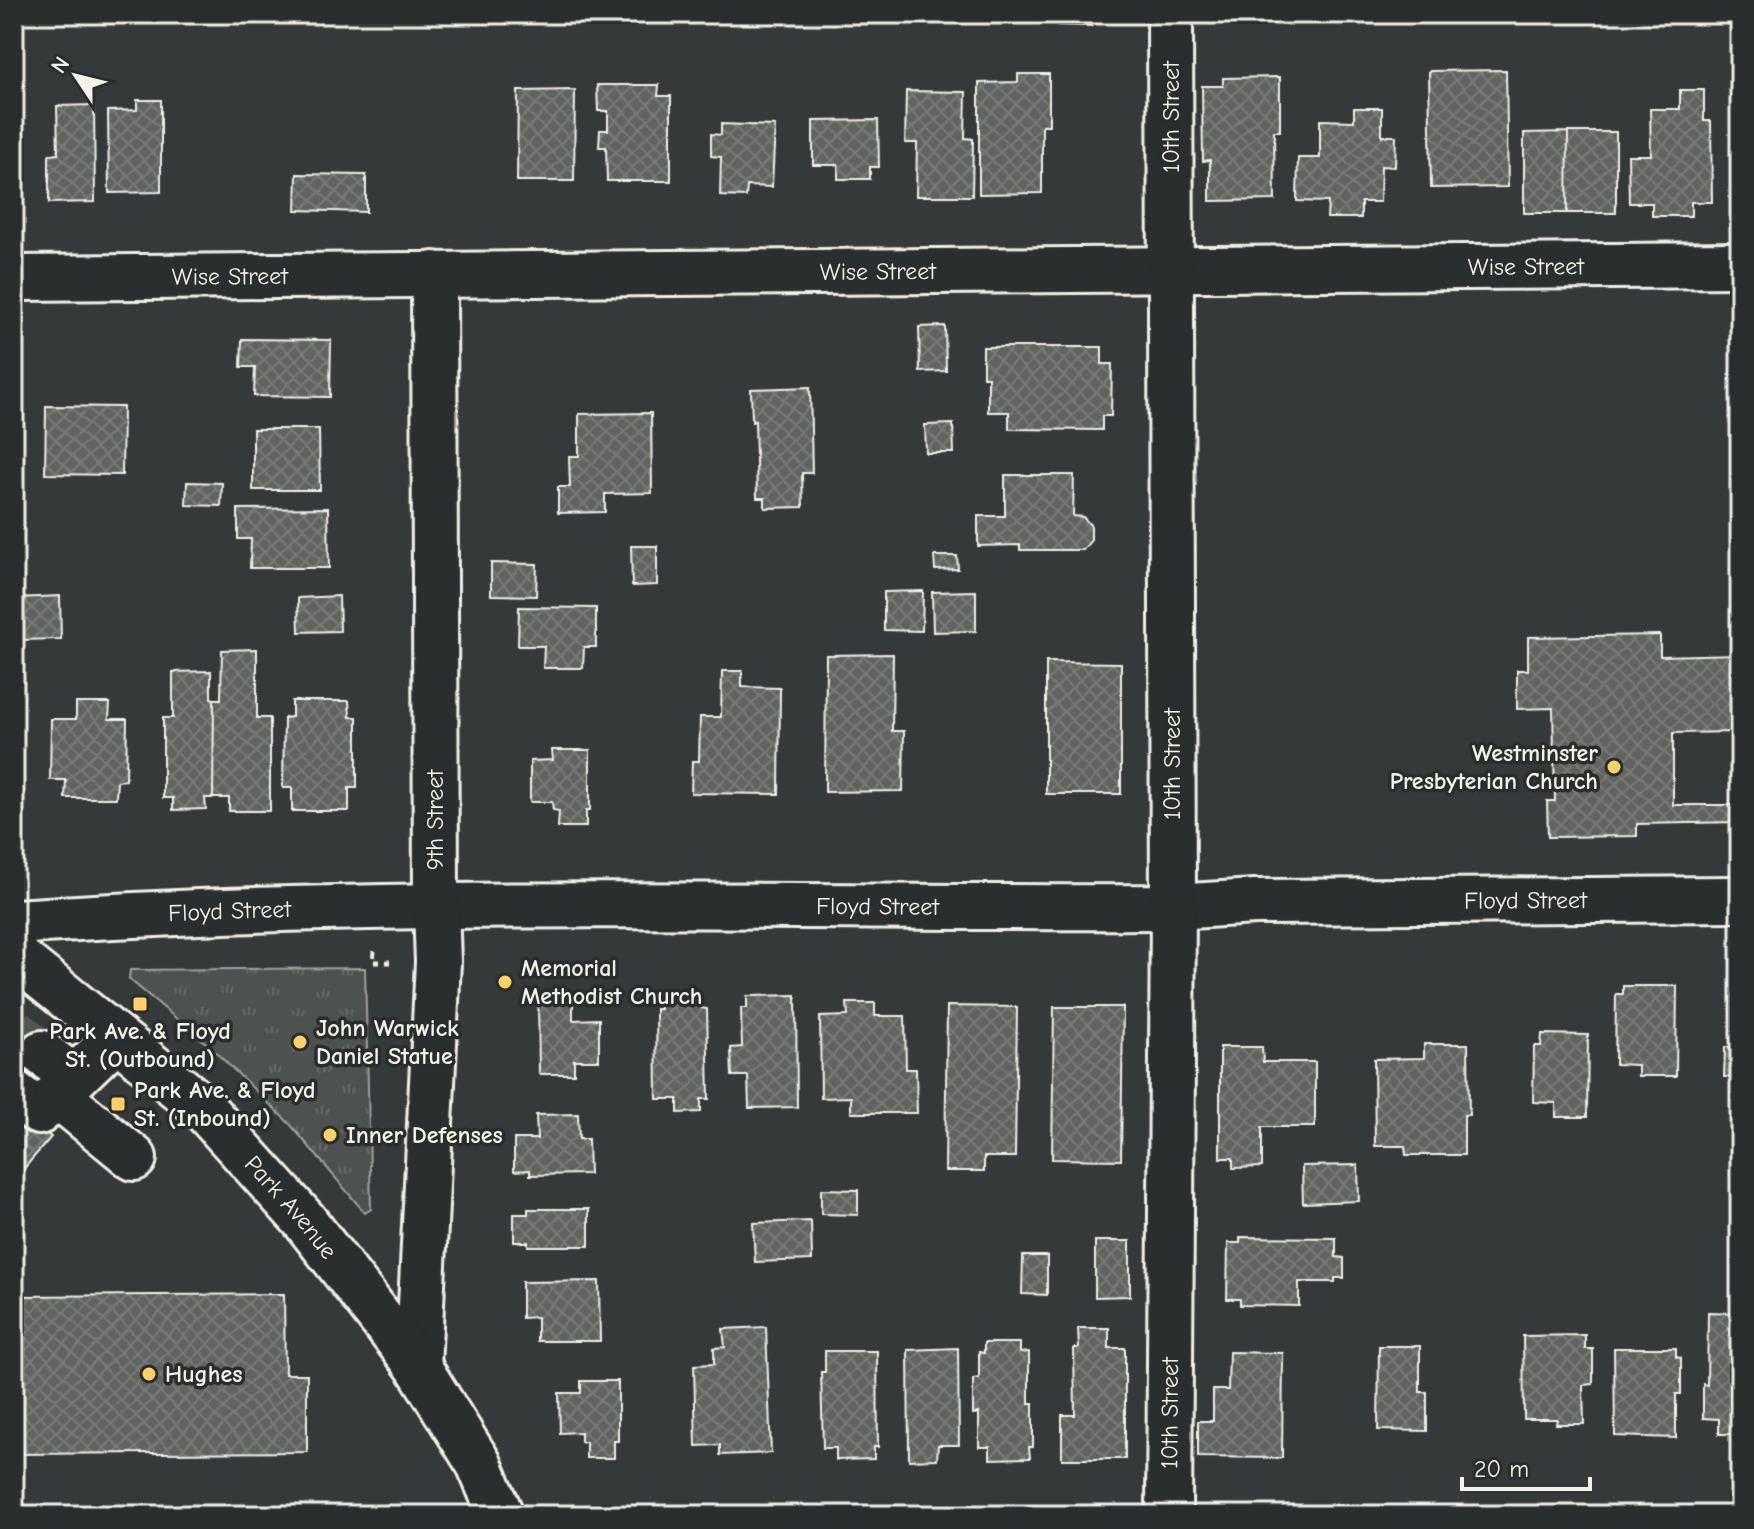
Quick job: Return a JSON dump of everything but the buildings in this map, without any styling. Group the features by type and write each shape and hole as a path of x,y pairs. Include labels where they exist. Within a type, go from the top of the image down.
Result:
{"street":[{"name":"10th Street","path":"1169,1515 1173,907 1170,14"},
{"name":"Wise Street","path":"14,278 1740,265"},
{"name":"9th Street","path":"418,1366 438,962 434,274"},
{"name":"Floyd Street","path":"16,952 106,915 436,907 1173,907 1255,902 1740,899"},
{"name":"Park Avenue","path":"16,952 200,1105 304,1220 418,1366 479,1464 501,1515"},
{"path":"14,1093 39,1112 58,1075 116,1038"},
{"path":"58,1075 134,1158"}],"path":[{"path":"373,962 390,962"}],"green space":[{"path":"365,968 371,1209 365,1213 290,1124 207,1044 129,979 130,970"}],"tunnel":[{"path":"14,1030 42,1053"}],"place":[{"name":"Westminster Presbyterian Church","path":"1614,767"},
{"name":"Memorial Methodist Church","path":"505,982"},
{"name":"Park Ave. & Floyd St. (Outbound)","path":"140,1004"},
{"name":"John Warwick Daniel Statue","path":"300,1042"},
{"name":"Park Ave. & Floyd St. (Inbound)","path":"118,1104"},
{"name":"Inner Defenses","path":"330,1135"},
{"name":"Hughes","path":"149,1374"}]}
